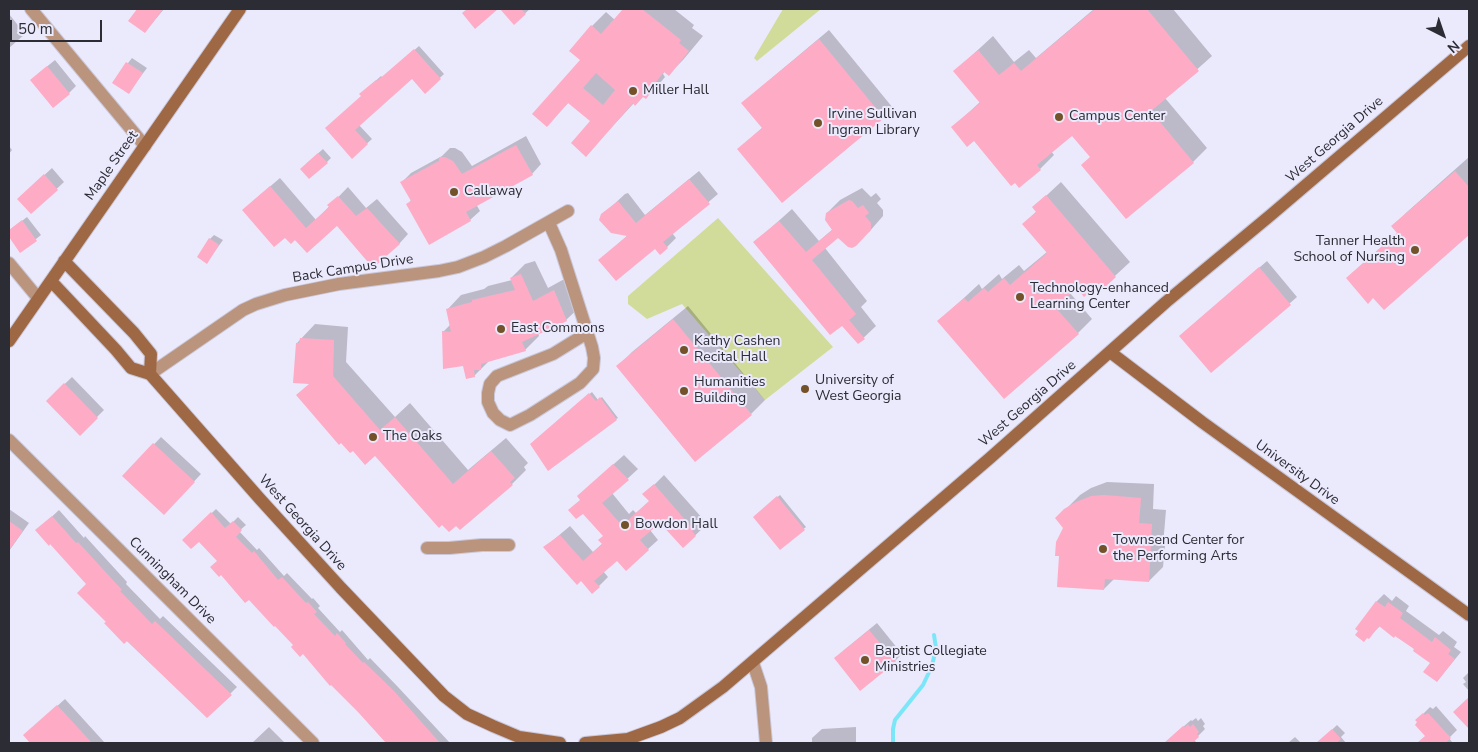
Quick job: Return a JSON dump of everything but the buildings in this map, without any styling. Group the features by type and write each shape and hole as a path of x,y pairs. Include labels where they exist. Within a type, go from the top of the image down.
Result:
{"street":[{"path":"32,9 145,146"},
{"name":"Maple Street","path":"9,341 240,9"},
{"name":"West Georgia Drive","path":"585,743 628,738 662,727 700,705 753,662 1166,302 1469,46"},
{"name":"Back Campus Drive","path":"150,374 243,310 256,304 285,295 339,284 458,267 484,257 568,211"},
{"path":"549,223 561,250 592,347 594,358 593,370 580,383 530,415 510,425 500,420 493,413 488,402 488,393 490,384 497,376 553,354 587,333"},
{"path":"64,261 134,333 151,354 150,374"},
{"path":"9,263 38,298"},
{"name":"West Georgia Drive","path":"50,281 131,368 150,374 266,506 444,696 467,714 520,737 560,743"},
{"name":"University Drive","path":"1110,352 1210,428 1469,615"},
{"name":"Cunningham Drive","path":"9,440 313,743"},
{"path":"427,548 509,545"},
{"path":"753,662 761,687 766,743"}],"green space":[{"path":"783,9 821,9 757,61 754,58"},
{"path":"718,218 833,347 765,400 682,304 647,319 628,304 628,296"}],"waterway":[{"path":"893,743 895,720 923,685 932,666 936,648 934,635"}],"place":[{"name":"Miller Hall","path":"633,91"},
{"name":"Campus Center","path":"1059,117"},
{"name":"Irvine Sullivan Ingram Library","path":"818,123"},
{"name":"Callaway","path":"454,192"},
{"name":"Tanner Health School of Nursing","path":"1415,250"},
{"name":"Technology-enhanced Learning Center","path":"1020,297"},
{"name":"East Commons","path":"501,329"},
{"name":"Kathy Cashen Recital Hall","path":"684,350"},
{"name":"University of West Georgia","path":"805,389"},
{"name":"Humanities Building","path":"684,391"},
{"name":"The Oaks","path":"373,437"},
{"name":"Bowdon Hall","path":"625,525"},
{"name":"Townsend Center for the Performing Arts","path":"1103,549"},
{"name":"Baptist Collegiate Ministries","path":"865,660"}]}
